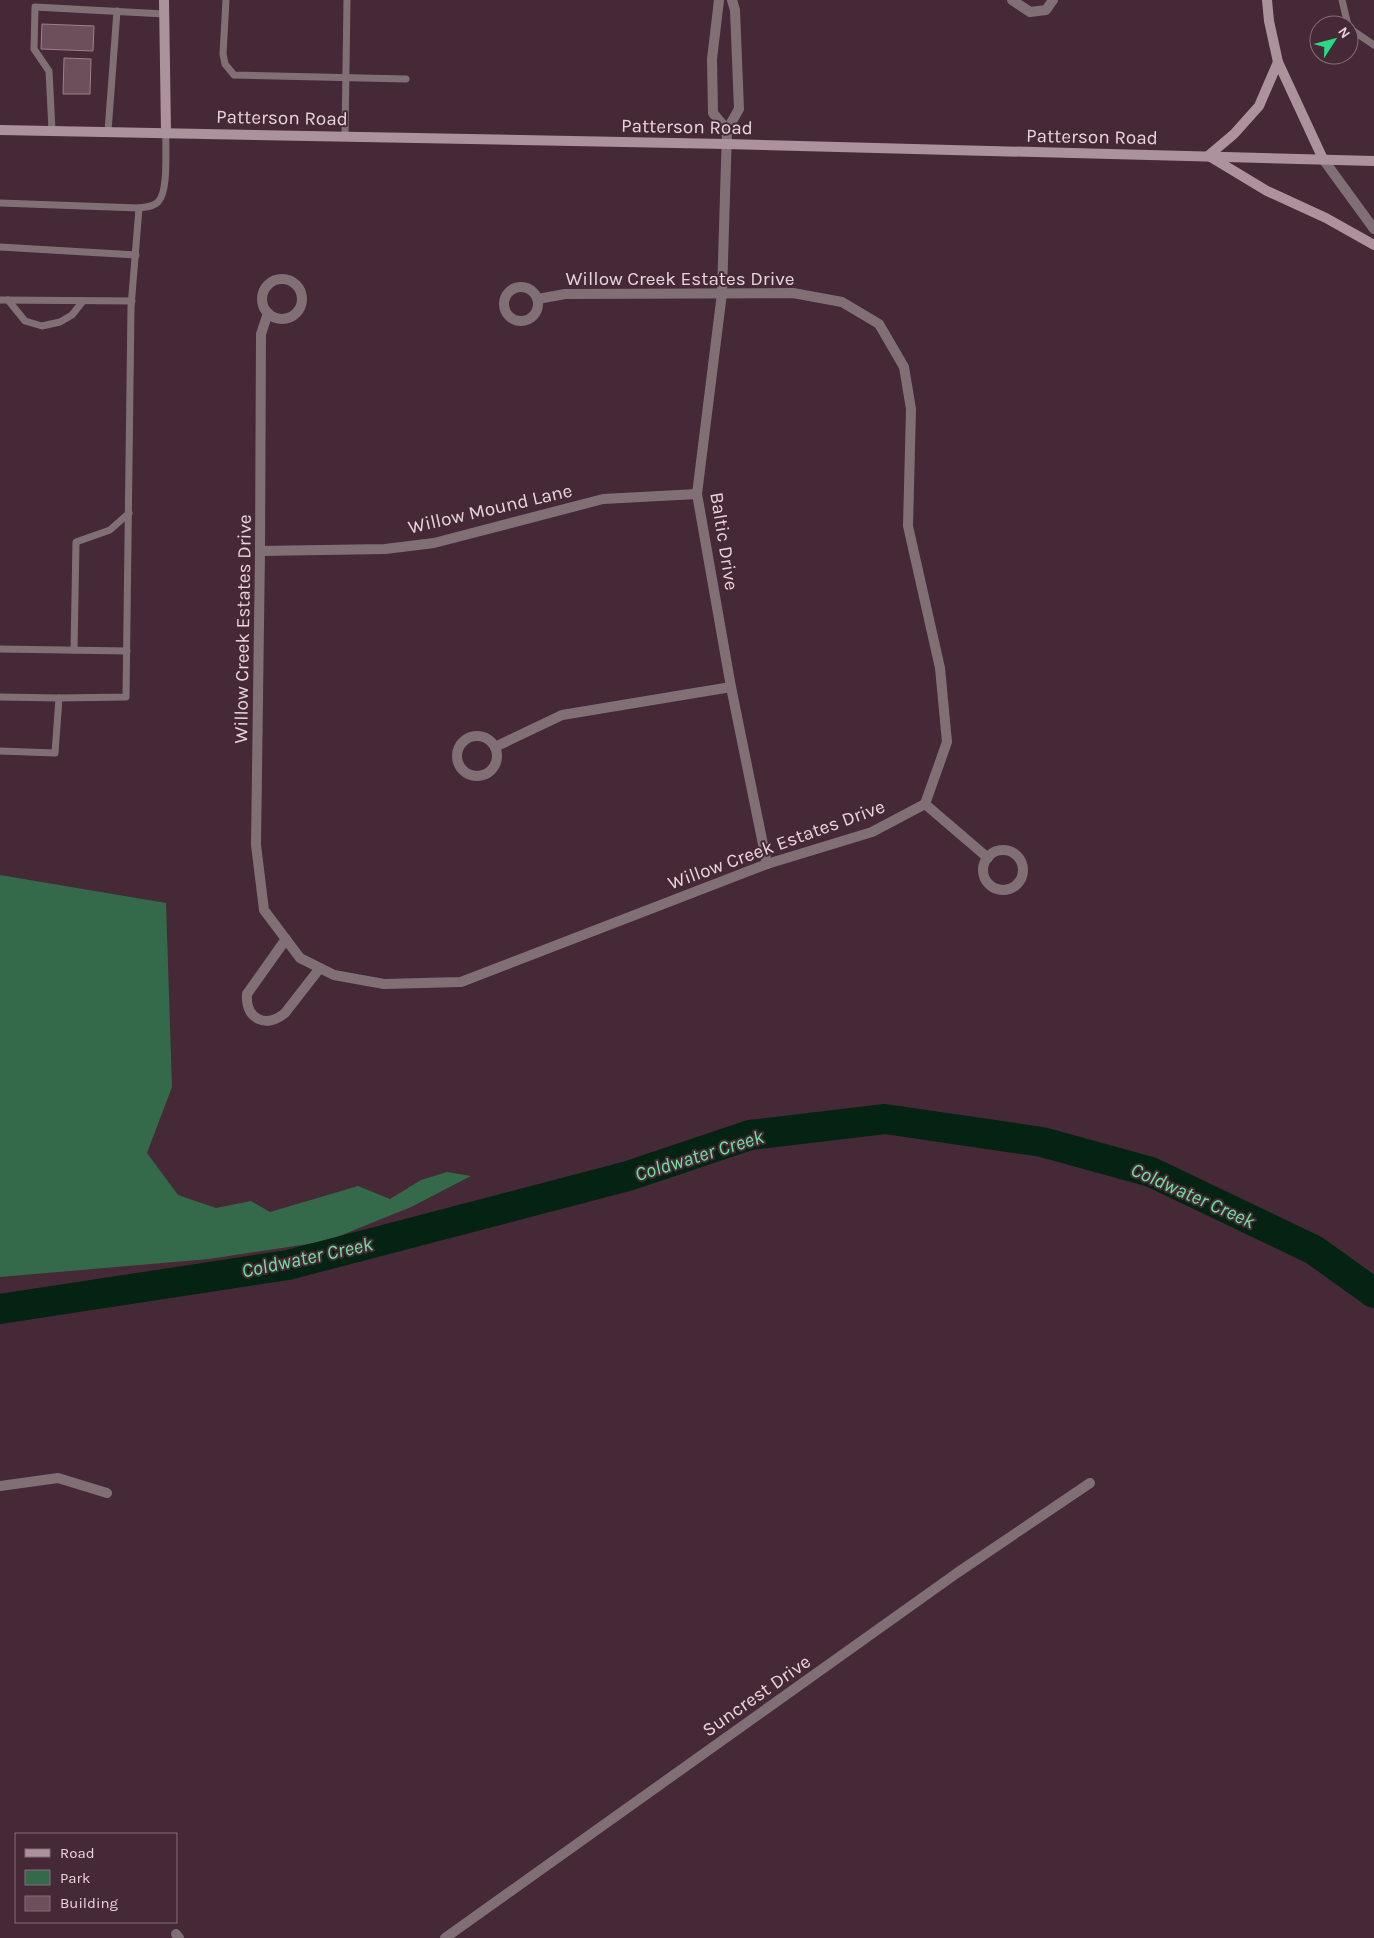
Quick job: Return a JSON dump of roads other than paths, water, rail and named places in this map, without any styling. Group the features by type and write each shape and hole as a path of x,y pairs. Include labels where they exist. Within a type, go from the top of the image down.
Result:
{"main road":[{"path":"164,0 166,132"},
{"path":"1267,0 1269,21 1278,62 1323,159"},
{"path":"1278,62 1259,106 1234,134 1208,156 1267,191 1326,218 1374,245"},
{"name":"Patterson Road","path":"0,130 726,144 1374,161"}],"street":[{"path":"719,0 712,59 713,113 727,130"},
{"name":"Baltic Drive","path":"732,0 739,109 727,130 722,293 697,494 767,864"},
{"path":"1012,0 1030,12 1046,10 1053,0"},
{"path":"1323,159 1374,229"},
{"name":"Willow Creek Estates Drive","path":"268,313 261,334 256,845 264,910 300,958 334,975 384,984 461,982 767,864 872,832 925,804 947,742 940,668 908,526 911,409 904,367 879,324 842,302 793,293 565,294 538,299"},
{"name":"Willow Mound Lane","path":"260,551 384,549 434,543 603,499 697,494"},
{"path":"495,747 562,714 732,687"},
{"path":"925,804 988,858"},
{"path":"286,939 247,994 247,1002 255,1017 270,1021 278,1019 285,1013 320,968"},
{"path":"0,1486 58,1478 107,1493"},
{"name":"Suncrest Drive","path":"445,1938 957,1573 1090,1483"}],"lane":[{"path":"226,0 223,54 225,64 234,74 406,79"},
{"path":"345,136 346,0"},
{"path":"1342,0 1346,15"},
{"path":"52,130 50,71 34,49 35,7 164,14"},
{"path":"108,131 117,11"},
{"path":"1359,34 1374,45"},
{"path":"0,203 139,208 157,204 164,191 166,132"},
{"path":"0,697 126,698 132,301 139,208"},
{"path":"0,247 136,255"},
{"path":"0,300 132,301"},
{"path":"8,300 25,320 42,326 60,322 72,315 83,301"},
{"path":"74,650 76,542 110,530 129,513"},
{"path":"0,649 127,651"},
{"path":"0,751 55,754 59,698"}],"waterway":[{"name":"Coldwater Creek","path":"0,1309 288,1265 628,1176 750,1135 885,1119 1042,1142 1151,1172 1314,1250 1374,1293"}]}
